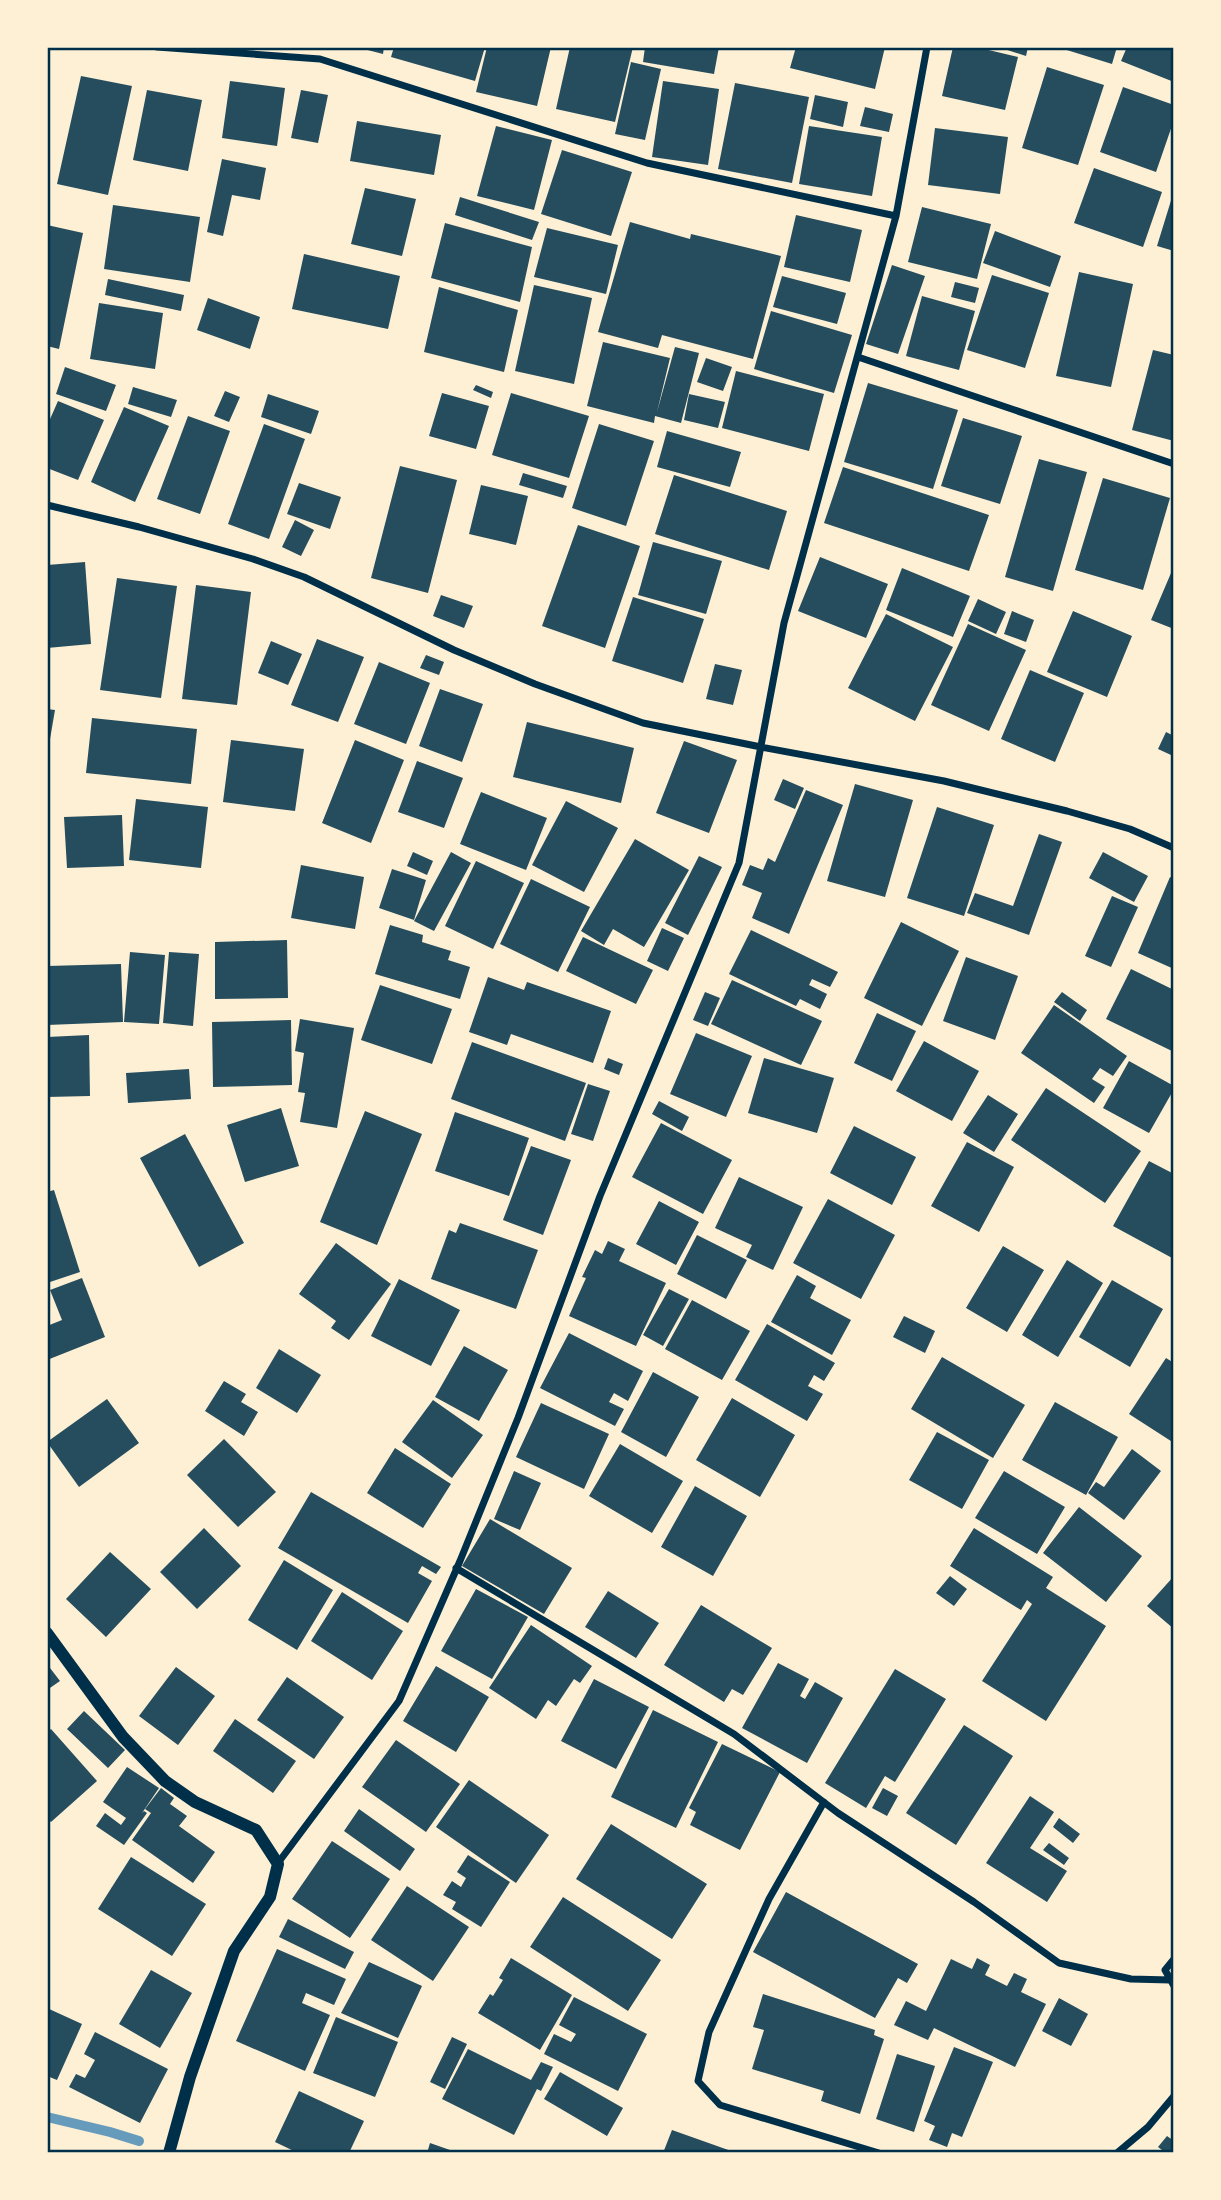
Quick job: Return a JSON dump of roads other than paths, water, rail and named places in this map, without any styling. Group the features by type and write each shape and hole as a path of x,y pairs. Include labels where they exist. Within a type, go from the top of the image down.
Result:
{"street":[{"path":"157,47 320,59 647,163 896,216"},
{"path":"169,2153 190,2077 234,1951 270,1898 278,1864 400,1701 518,1418 600,1196 739,863 784,623 896,216 927,47"},
{"path":"858,357 1174,464"},
{"path":"47,505 139,527 253,559 304,577 454,650 535,684 643,723 944,781 1130,829 1174,848"},
{"path":"456,1568 734,1734 824,1802 974,1902 1059,1963 1131,1979 1172,1983"},
{"path":"47,1633 123,1737 165,1781 195,1802 256,1830 278,1864"},
{"path":"824,1802 768,1899 709,2032 698,2081 720,2105 879,2153"},
{"path":"1172,1983 1165,1970 1174,1959"},
{"path":"1117,2153 1148,2127 1174,2096"}],"waterway":[{"path":"47,2117 139,2141"}]}
